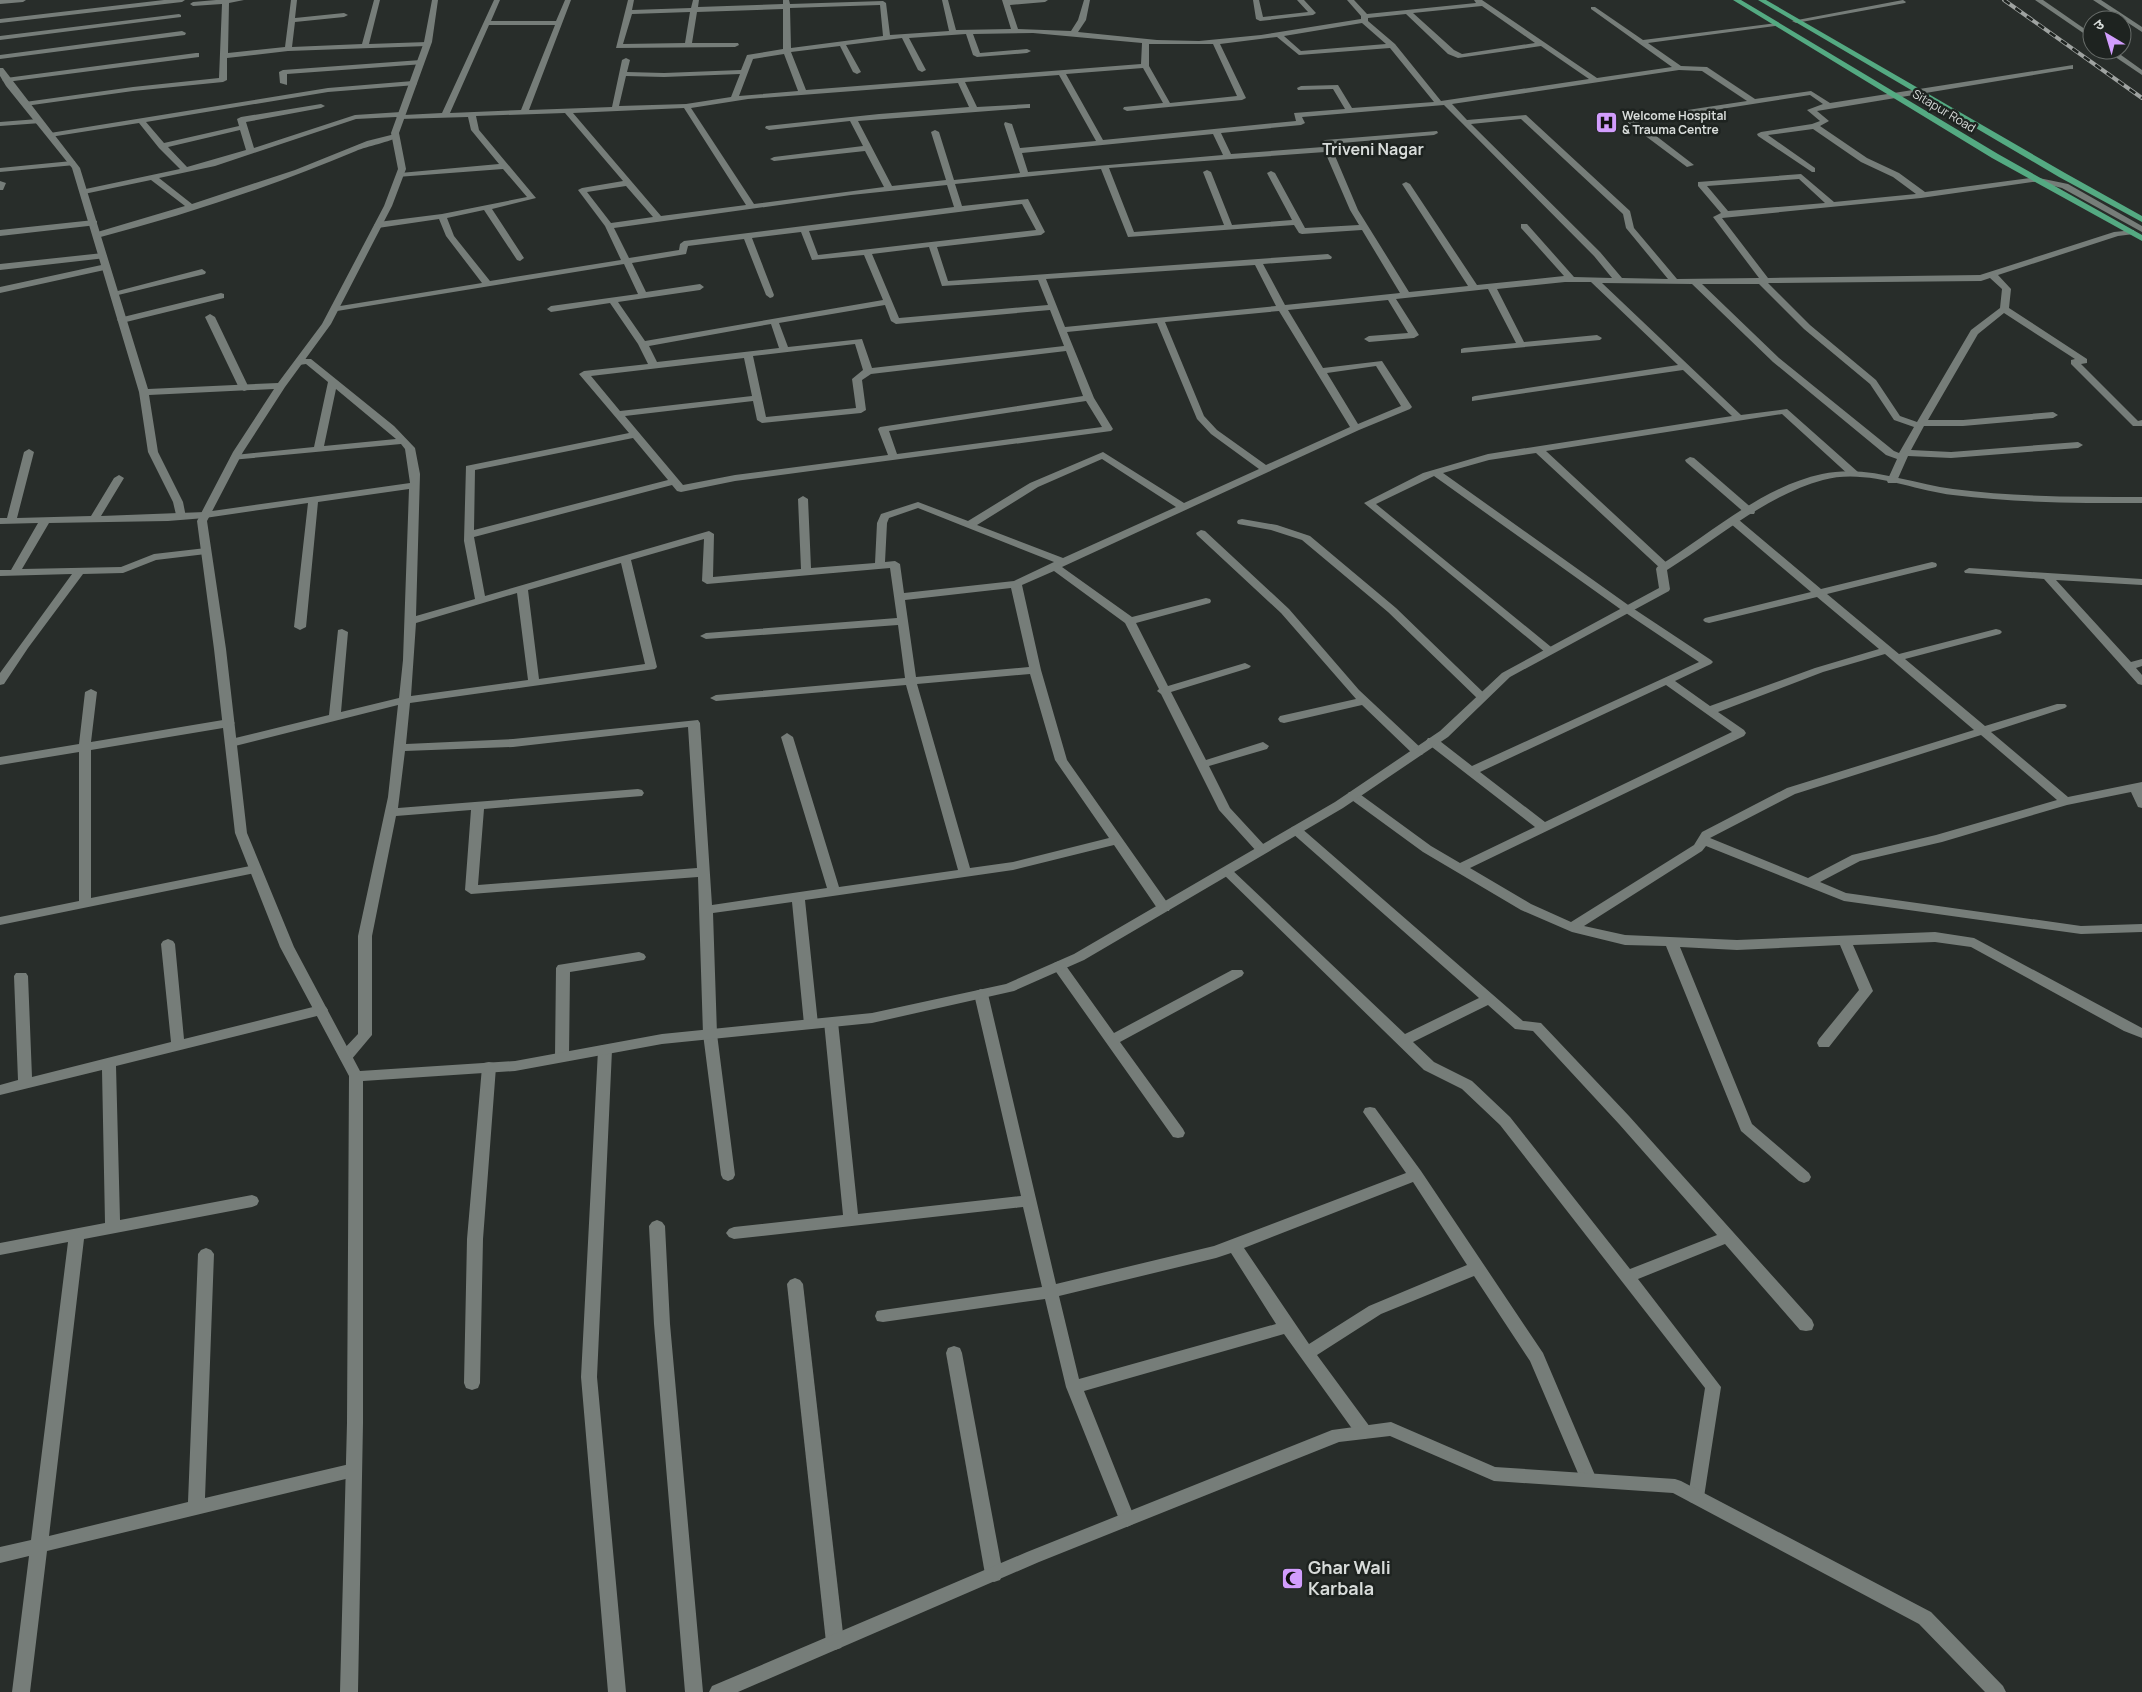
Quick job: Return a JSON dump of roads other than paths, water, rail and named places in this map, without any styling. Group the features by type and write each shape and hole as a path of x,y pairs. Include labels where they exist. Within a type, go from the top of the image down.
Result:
{"main road":[{"name":"Sitapur Road","path":"1736,0 1895,96 2142,238"},
{"name":"Sitapur Road","path":"1761,0 2062,175 2142,219"}],"street":[{"path":"0,2 23,0"},
{"path":"0,21 182,0"},
{"path":"193,4 241,0"},
{"path":"288,49 294,0"},
{"path":"365,46 377,0"},
{"path":"349,1692 354,1470 356,1076 287,947 241,834 220,648 202,521 235,458 281,386 326,324 378,225 402,168 395,136 427,44 435,0"},
{"path":"444,115 498,0"},
{"path":"524,113 568,0"},
{"path":"631,0 619,46 735,45"},
{"path":"688,45 696,0"},
{"path":"946,0 953,32"},
{"path":"1015,31 1006,1 1045,0"},
{"path":"1073,34 1082,20 1087,0"},
{"path":"1256,0 1260,20 1313,13 1300,0"},
{"path":"1350,0 1443,104 1465,122 1597,254 1619,280"},
{"path":"2038,0 2082,30"},
{"path":"2096,0 2142,30"},
{"path":"25,104 133,89 223,80 226,1"},
{"path":"734,99 750,57 842,43 969,31 1073,34 1172,43 1215,41 1278,34 1480,2 1596,80"},
{"path":"1796,21 1903,2"},
{"path":"629,12 786,4 883,4 887,38"},
{"path":"786,4 787,51 803,93"},
{"path":"1593,8 1679,68"},
{"path":"1408,12 1451,52 1460,56 1542,44"},
{"path":"0,38 179,16"},
{"path":"292,20 344,16"},
{"path":"487,23 560,24"},
{"path":"1642,42 1775,24"},
{"path":"969,31 977,55 1027,51"},
{"path":"0,57 182,33"},
{"path":"1278,34 1299,53 1392,46"},
{"path":"904,36 922,70"},
{"path":"1146,41 1145,66 1168,105"},
{"path":"1127,109 1242,98 1215,41"},
{"path":"842,43 857,72"},
{"path":"224,56 288,49 427,44"},
{"path":"6,80 196,55"},
{"path":"615,109 626,60"},
{"path":"2123,60 2142,73"},
{"path":"284,83 283,72 421,62"},
{"path":"162,146 242,123 326,116 524,113 686,106 734,99 1145,66"},
{"path":"1812,170 1761,134 1814,126 1825,121 1811,110 1829,105 2070,67"},
{"path":"1017,151 1301,123 1297,115 1443,104 1679,68 1704,68 1754,102"},
{"path":"0,70 76,168 144,392 153,452 178,502 181,517"},
{"path":"623,74 664,75 744,72"},
{"path":"1062,73 1101,143"},
{"path":"961,81 974,109"},
{"path":"50,136 314,92 413,83"},
{"path":"1301,88 1335,87 1350,111"},
{"path":"314,92 326,116"},
{"path":"1690,165 1630,121 1811,93 1829,105"},
{"path":"236,105 252,152"},
{"path":"686,106 752,207"},
{"path":"769,128 853,119 1027,106"},
{"path":"566,111 659,219"},
{"path":"378,225 442,216 532,198 475,130 472,114"},
{"path":"84,192 186,170 252,152 326,116"},
{"path":"1465,122 1523,118 1627,213 1630,228 1676,282"},
{"path":"853,119 890,189"},
{"path":"141,120 162,146 186,170"},
{"path":"0,124 38,121"},
{"path":"1008,124 1025,175"},
{"path":"1814,126 1864,160 1896,175 1923,195"},
{"path":"935,132 959,210"},
{"path":"1216,132 1228,157"},
{"path":"1406,295 1354,210 1326,142 1434,133"},
{"path":"97,235 222,199 308,169 365,144 395,136"},
{"path":"774,158 868,148"},
{"path":"609,226 950,182 1104,167 1328,149"},
{"path":"0,170 72,163"},
{"path":"400,175 505,166"},
{"path":"1104,167 1131,235 1297,222"},
{"path":"1207,172 1229,227"},
{"path":"1271,173 1302,231 1364,226"},
{"path":"2062,175 2065,186"},
{"path":"1726,214 1700,184 1801,176 1832,205"},
{"path":"152,177 191,207"},
{"path":"2053,415 1963,423 1920,424 1897,418 1874,382 1807,327 1764,281 1717,217 1726,214 1923,195 2037,179 2065,186 2142,229"},
{"path":"629,183 582,190 609,226 644,296"},
{"path":"1406,184 1474,288"},
{"path":"334,310 683,252 684,244 1025,201 1041,232 815,258 804,229"},
{"path":"487,208 520,258"},
{"path":"442,216 450,236 488,284"},
{"path":"0,234 94,223"},
{"path":"1524,226 1571,279"},
{"path":"1062,330 1571,279 1695,282 1981,278 2117,234 2131,232"},
{"path":"747,236 770,294"},
{"path":"932,245 944,284 1328,257"},
{"path":"867,252 896,321 1052,307"},
{"path":"0,267 103,256"},
{"path":"1258,262 1282,308 1356,428"},
{"path":"0,290 106,267"},
{"path":"114,293 202,272"},
{"path":"1892,481 1903,455 1920,424 1974,332 2004,309 2008,292 2004,284 1992,275"},
{"path":"868,371 859,342 584,374 681,489 735,478 1108,429 1089,398 1041,277"},
{"path":"1594,280 1739,418"},
{"path":"1695,282 1776,360 1890,454 1950,455 2078,445"},
{"path":"1491,286 1520,345"},
{"path":"551,308 700,287"},
{"path":"122,320 220,296"},
{"path":"1369,339 1414,335 1391,297"},
{"path":"612,300 643,344 654,366"},
{"path":"643,344 888,302"},
{"path":"2004,309 2084,361 2074,362 2136,424 2142,424"},
{"path":"210,317 244,388"},
{"path":"1160,320 1200,417 1214,432 1265,470"},
{"path":"774,321 784,350"},
{"path":"1464,350 1597,338"},
{"path":"748,355 762,420 861,410 856,379 868,371 1069,348"},
{"path":"299,362 308,362 391,428 410,448 415,474 410,621 400,748 391,812 365,936 365,1035 346,1056"},
{"path":"900,596 1016,584 1356,428 1407,407 1378,363 1320,371"},
{"path":"1475,399 1686,367"},
{"path":"318,450 333,382"},
{"path":"144,392 281,386"},
{"path":"618,414 757,398"},
{"path":"894,458 883,429 1089,398"},
{"path":"1550,651 1368,502 1435,472 1488,457 1784,411 1854,474"},
{"path":"481,601 469,535 470,468 636,435"},
{"path":"235,458 403,442"},
{"path":"1538,449 1665,567"},
{"path":"29,452 6,521 94,520 205,515 415,485"},
{"path":"969,525 1034,485 1102,455 1184,507"},
{"path":"1690,460 1750,512"},
{"path":"1435,472 1627,610 1707,662 1471,771"},
{"path":"356,1076 516,1066 662,1040 872,1018 1009,988 1079,957 1353,795 1444,734 1506,675 1665,589 1661,569 1779,493 1823,477 1854,474 1952,492 2078,500 2142,500"},
{"path":"94,520 119,478"},
{"path":"469,535 674,481"},
{"path":"802,499 806,572"},
{"path":"300,627 313,500"},
{"path":"880,565 882,523 885,516 918,505 1059,564 1130,621 1163,691 1224,810 1262,850"},
{"path":"14,573 45,520"},
{"path":"1242,522 1273,527 1306,538 1392,610 1482,697"},
{"path":"1735,522 2066,801"},
{"path":"1201,533 1285,611 1364,701 1418,752"},
{"path":"410,621 709,534 707,581 895,564 912,681 965,872"},
{"path":"0,573 123,570 154,557 206,551"},
{"path":"231,742 405,700 652,667 625,559"},
{"path":"1709,620 1932,565"},
{"path":"0,682 23,647 80,571"},
{"path":"1969,571 2142,582"},
{"path":"2047,576 2142,682"},
{"path":"1016,584 1035,670 1061,760 1164,908"},
{"path":"522,589 534,683"},
{"path":"1130,621 1206,601"},
{"path":"706,636 903,621"},
{"path":"335,717 342,632"},
{"path":"1709,711 1819,670 1996,632"},
{"path":"2129,667 2142,662"},
{"path":"1163,691 1245,666"},
{"path":"716,698 1035,670"},
{"path":"1460,868 1740,733 1667,681"},
{"path":"85,903 86,747 91,692"},
{"path":"1284,719 1364,701"},
{"path":"1572,928 1698,848 1706,835 1791,791 2061,706"},
{"path":"0,761 228,723"},
{"path":"400,748 513,743 694,723 706,910 710,1034 728,1176"},
{"path":"787,737 834,892"},
{"path":"1432,741 1544,827"},
{"path":"1201,765 1263,746"},
{"path":"1808,883 1856,858 1938,839 2066,801 2138,787 2142,804"},
{"path":"391,812 638,792"},
{"path":"1353,795 1427,849 1526,907 1572,928 1625,940 1737,945 1935,937 1974,943 2129,1028 2142,1033"},
{"path":"478,805 471,890 704,872"},
{"path":"1296,830 1520,1026 1536,1026 1624,1120 1806,1325"},
{"path":"706,910 1013,866 1116,840"},
{"path":"1703,840 1844,897 1949,914 2081,930 2142,928"},
{"path":"0,921 255,869"},
{"path":"1226,871 1430,1066 1467,1085 1505,1121 1713,1388 1696,1497"},
{"path":"798,897 811,1024"},
{"path":"1824,1043 1866,991 1844,940"},
{"path":"1671,942 1746,1127 1804,1177"},
{"path":"168,944 178,1046"},
{"path":"562,1058 563,968 639,957"},
{"path":"1059,966 1178,1132"},
{"path":"1112,1040 1237,973"},
{"path":"21,976 25,1084"},
{"path":"981,994 1070,1375 1127,1520"},
{"path":"1403,1041 1489,999"},
{"path":"0,1090 321,1010"},
{"path":"831,1022 852,1221"},
{"path":"605,1050 589,1377 617,1692"},
{"path":"110,1062 113,1227"},
{"path":"472,1383 475,1239 489,1067"},
{"path":"1370,1112 1416,1175 1537,1358 1589,1480"},
{"path":"883,1316 1050,1292 1216,1252 1416,1175"},
{"path":"0,1249 252,1200"},
{"path":"734,1233 1029,1201"},
{"path":"657,1226 662,1324 694,1692"},
{"path":"21,1692 77,1234"},
{"path":"1627,1277 1728,1237"},
{"path":"1234,1245 1287,1327 1364,1432"},
{"path":"196,1508 206,1254"},
{"path":"1306,1354 1375,1310 1477,1268"},
{"path":"795,1284 834,1642"},
{"path":"1074,1387 1287,1327"},
{"path":"954,1353 994,1574"},
{"path":"718,1692 994,1574 1338,1435 1391,1429 1494,1474 1675,1486 1926,1618 1997,1692"},
{"path":"0,1555 354,1470"}],"railway":[{"path":"2004,0 2142,98"}],"place":[{"name":"Welcome Hospital & Trauma Centre","path":"1606,123"},
{"name":"Ghar Wali Karbala","path":"1292,1578"}],"district":[{"name":"Triveni Nagar","path":"1373,149"}]}
